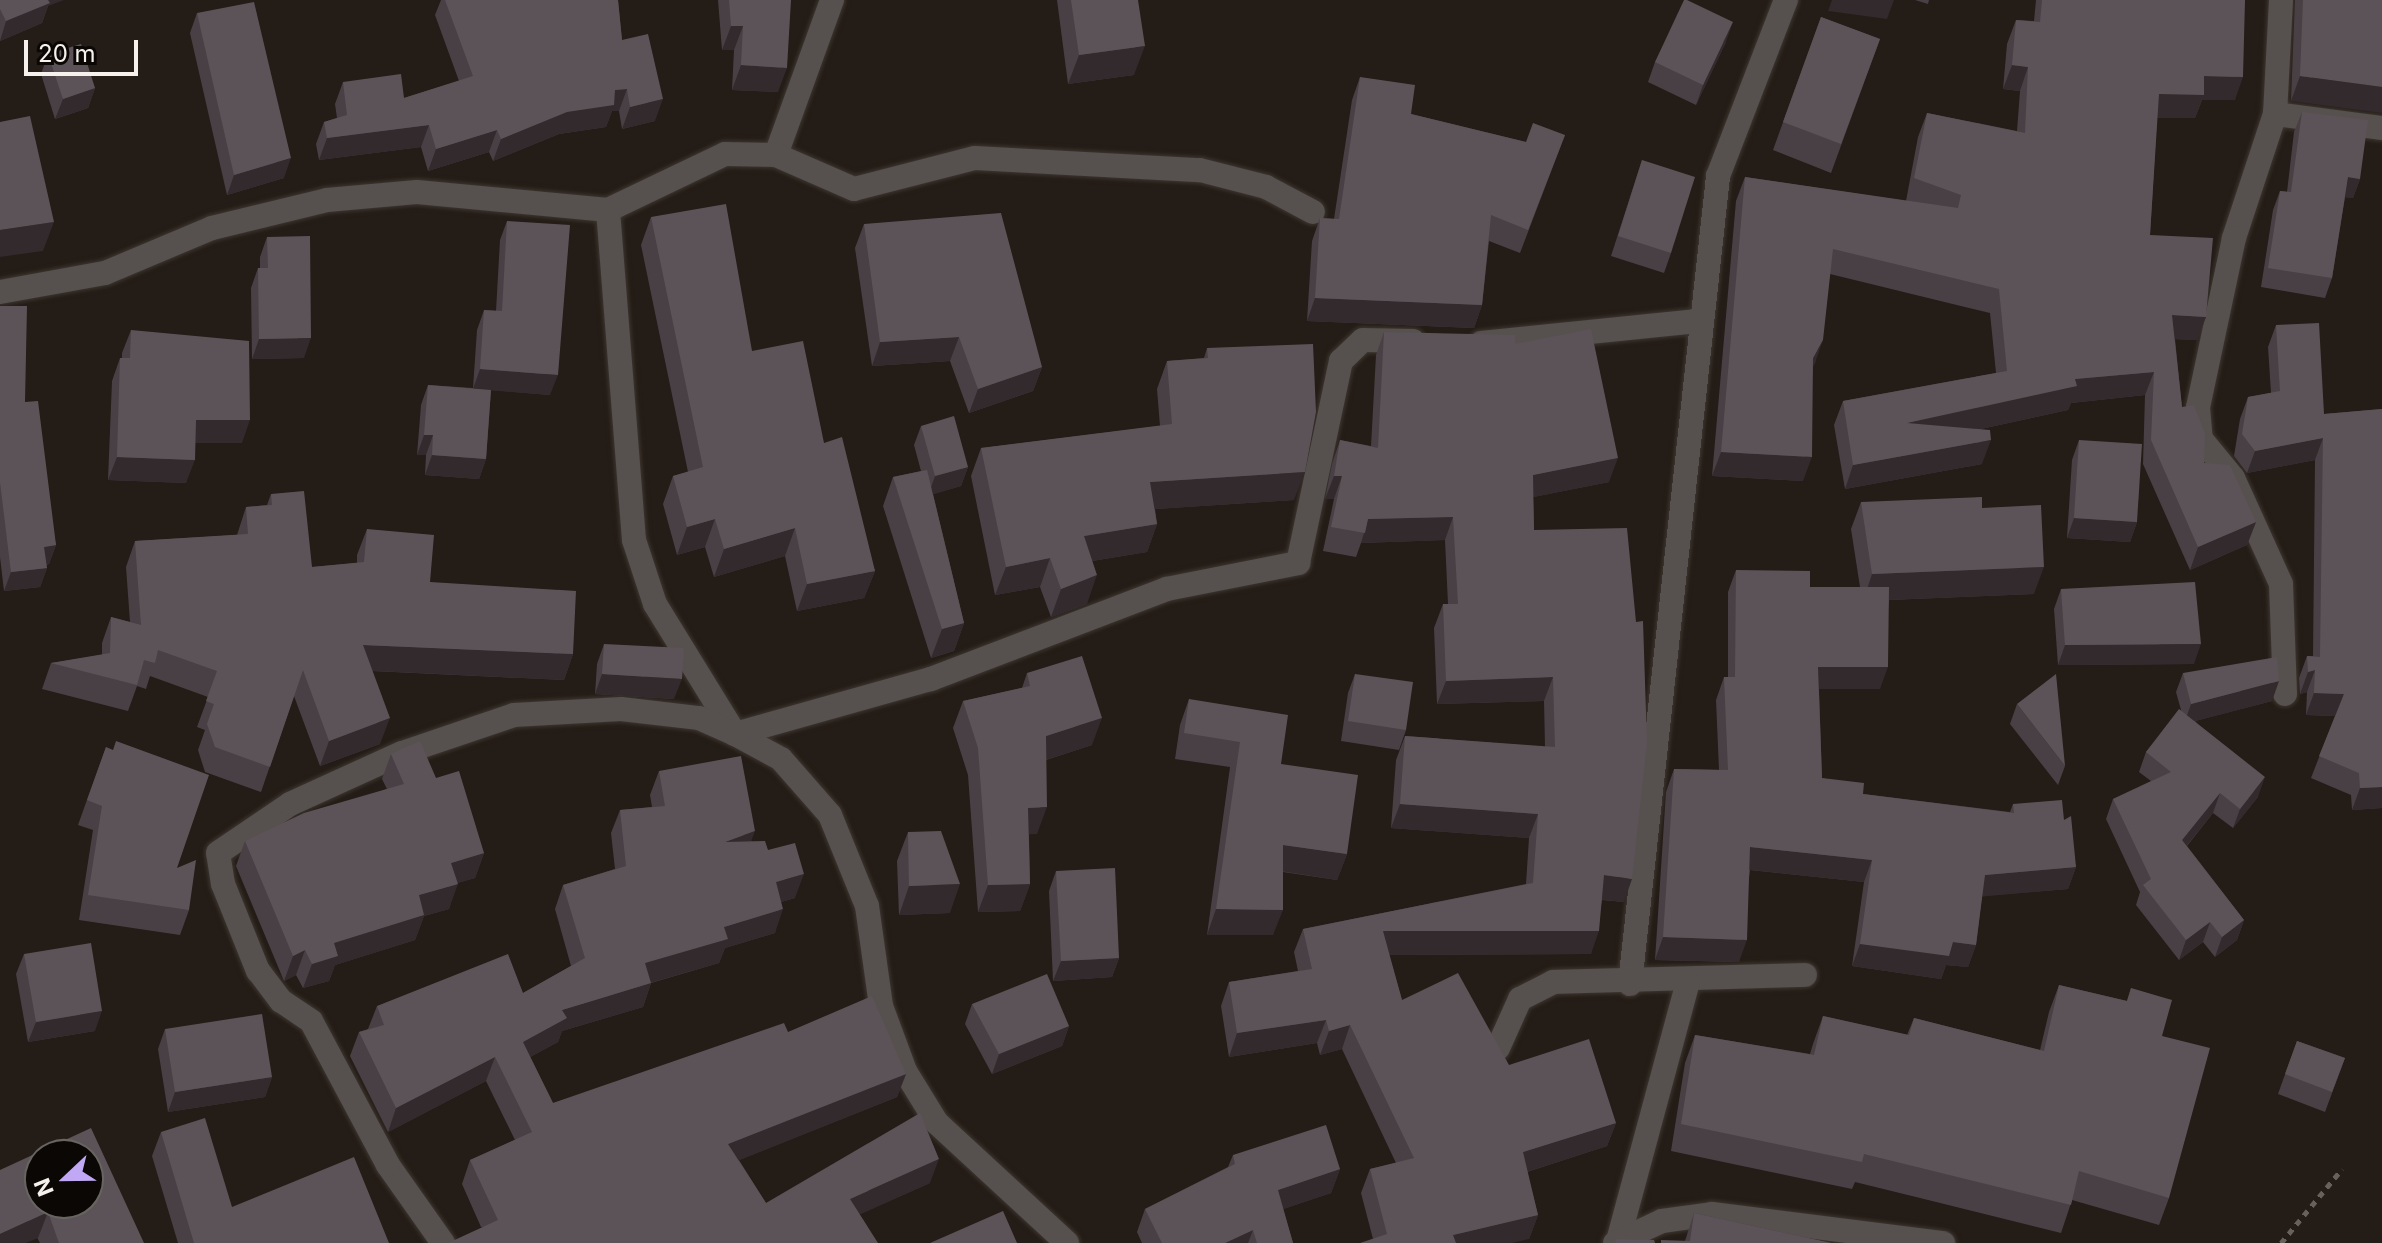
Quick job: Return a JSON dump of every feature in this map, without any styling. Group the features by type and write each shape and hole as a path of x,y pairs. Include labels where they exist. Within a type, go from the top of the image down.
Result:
{"street":[{"path":"776,155 832,0"},
{"path":"1630,984 1698,321 1718,176 1786,0"},
{"path":"2281,0 2275,114 2234,238 2198,407 2201,439 2233,478 2281,584 2285,694"},
{"path":"2275,114 2382,128"},
{"path":"0,292 105,273 212,228 327,200 417,192 608,210 725,154 776,155 854,189 975,158 1062,157 1200,170 1266,187 1313,212"},
{"path":"608,210 634,540 655,604 735,734"},
{"path":"735,734 931,679 1167,589 1298,563 1341,361 1363,340 1516,344 1698,321"},
{"path":"443,1243 388,1165 311,1021 281,1001 258,971 218,853 290,804 402,753 514,715 621,709 699,718 735,734 781,759 830,815 867,906 881,1006 905,1071 937,1123 1067,1243"},
{"path":"1498,1048 1532,988 1805,975"},
{"path":"1616,1242 1688,981"},
{"path":"1616,1242 1662,1221 1712,1214 1943,1243"}],"path":[{"path":"2281,1243 2342,1169"}],"building":[{"path":"0,0 48,0 50,3 6,21 0,9"},
{"path":"445,0 618,0 622,40 648,34 663,99 630,107 627,89 615,90 614,105 567,112 501,139 497,130 436,149 429,125 327,138 324,122 347,115 343,82 401,74 404,98 473,76"},
{"path":"729,0 791,0 787,68 741,65 743,26 731,26"},
{"path":"1071,0 1138,0 1145,46 1079,55"},
{"path":"1684,0 1733,22 1703,85 1655,62"},
{"path":"2042,0 2245,0 2243,77 2204,76 2204,95 2159,94 2150,235 2213,238 2206,317 2172,315 2182,407 2194,405 2205,434 2204,463 2230,465 2256,522 2198,547 2151,440 2154,372 2075,379 2077,386 1907,423 1990,430 1991,440 1853,465 1843,401 2007,371 1999,289 1833,249 1823,340 1813,358 1812,457 1721,452 1745,177 1958,208 1961,195 1914,178 1927,113 2025,133 2028,67 2012,65 2016,20 2040,22"},
{"path":"2303,0 2382,0 2382,87 2300,76"},
{"path":"254,2 291,158 234,175 197,13"},
{"path":"1821,17 1880,39 1841,144 1783,122"},
{"path":"81,44 95,88 63,99 48,54"},
{"path":"1360,77 1415,85 1411,114 1526,142 1533,123 1565,135 1528,230 1491,215 1482,305 1315,298 1320,218 1339,219"},
{"path":"2302,112 2368,120 2360,179 2348,177 2332,278 2268,268 2280,191 2291,192"},
{"path":"30,116 54,222 0,230 0,122"},
{"path":"1642,160 1695,177 1671,253 1618,236"},
{"path":"726,204 752,351 803,341 824,443 842,437 875,571 807,584 795,528 724,549 715,519 687,527 673,476 703,467 651,217"},
{"path":"1001,213 1042,367 978,389 959,337 880,342 864,224"},
{"path":"507,221 570,225 558,375 480,369 484,310 502,311"},
{"path":"310,236 311,338 259,339 258,268 268,268 267,237"},
{"path":"0,306 27,306 25,402 38,401 56,545 44,547 47,568 11,572 0,482"},
{"path":"2319,323 2324,414 2382,409 2382,787 2360,788 2359,773 2319,756 2344,694 2314,693 2315,670 2308,672 2307,656 2320,657 2323,438 2255,451 2242,434 2248,397 2280,391 2276,325"},
{"path":"1591,329 1618,458 1533,475 1534,530 1627,528 1636,622 1643,621 1647,743 1632,879 1604,875 1599,931 1383,931 1402,1000 1458,973 1509,1065 1589,1039 1616,1123 1523,1152 1538,1215 1453,1235 1456,1243 1360,1243 1387,1234 1370,1169 1414,1158 1350,1025 1329,1031 1326,1020 1237,1033 1229,982 1312,969 1303,929 1533,883 1538,814 1400,804 1405,736 1555,747 1553,677 1446,681 1443,604 1458,604 1453,517 1368,519 1365,533 1331,527 1342,476 1334,476 1340,440 1378,448 1384,332 1515,335 1515,344"},
{"path":"131,330 249,341 250,420 196,420 195,460 117,457 120,358 130,358"},
{"path":"1313,344 1316,412 1305,472 1150,482 1157,524 1084,536 1097,575 1061,589 1050,558 1006,567 981,448 1172,424 1167,361 1208,358 1207,348"},
{"path":"428,385 491,390 486,459 432,455 433,435 424,435"},
{"path":"954,416 968,467 935,476 921,426"},
{"path":"2079,440 2142,444 2137,522 2074,518"},
{"path":"927,470 964,623 942,629 893,477"},
{"path":"304,491 312,567 364,562 367,529 434,535 430,582 576,591 573,654 363,645 390,718 329,741 303,670 270,767 215,747 207,724 214,704 206,701 217,671 158,650 155,663 144,660 137,685 51,663 110,653 111,617 141,625 135,541 248,534 246,507 272,505 271,494"},
{"path":"1982,497 1982,508 2041,505 2044,567 1872,574 1861,502"},
{"path":"1736,570 1810,571 1810,587 1889,587 1888,667 1818,667 1822,778 1864,783 1863,794 2014,813 2013,804 2062,800 2064,820 2071,816 2076,867 1985,875 1976,945 1953,942 1949,956 1860,944 1872,860 1750,847 1747,940 1663,937 1674,769 1728,770 1724,677 1735,677"},
{"path":"2195,582 2201,644 2065,645 2061,589"},
{"path":"604,644 684,648 682,679 602,674"},
{"path":"1082,656 1102,718 1046,736 1047,807 1028,808 1030,884 988,885 978,748 963,701 1030,686 1027,673"},
{"path":"2277,657 2279,681 2191,704 2183,673"},
{"path":"1355,674 1413,682 1406,730 1348,721"},
{"path":"2056,674 2065,766 2017,704"},
{"path":"1189,699 1288,715 1281,764 1358,775 1347,854 1283,845 1283,910 1216,909 1240,742 1184,733"},
{"path":"2179,709 2265,777 2240,809 2220,793 2182,840 2244,920 2222,937 2210,922 2186,940 2143,885 2151,879 2113,799 2171,772 2146,752"},
{"path":"116,741 209,775 177,868 196,860 189,910 88,895 102,806 87,800 106,747 113,750"},
{"path":"420,741 436,778 459,771 484,853 451,863 458,884 419,895 424,915 334,943 338,956 312,964 305,950 293,956 245,841 304,813 404,784 391,754"},
{"path":"741,756 755,831 725,842 765,841 768,850 795,843 804,874 776,882 783,909 724,927 728,939 645,963 651,983 562,1010 567,1018 523,1042 553,1103 784,1023 788,1032 872,996 906,1074 728,1144 766,1203 920,1113 939,1159 850,1199 878,1243 448,1243 498,1220 470,1160 532,1132 495,1057 396,1108 359,1032 384,1025 377,1006 508,954 523,993 585,958 563,885 626,866 620,810 665,806 659,771"},
{"path":"941,831 960,884 909,886 908,832"},
{"path":"1115,868 1119,958 1061,961 1056,871"},
{"path":"91,943 102,1011 36,1022 24,954"},
{"path":"1047,974 1069,1026 999,1054 972,1004"},
{"path":"2059,985 2127,1001 2131,988 2172,1000 2162,1036 2210,1048 2169,1198 2079,1171 2071,1205 1864,1154 1862,1162 1681,1124 1695,1035 1814,1055 1823,1016 1909,1035 1914,1018 2044,1051"},
{"path":"262,1014 272,1077 175,1092 165,1029"},
{"path":"2297,1041 2345,1058 2332,1092 2285,1074"},
{"path":"205,1118 232,1207 354,1157 389,1243 194,1243 161,1132"},
{"path":"1326,1125 1340,1169 1278,1190 1293,1243 1257,1243 1253,1230 1225,1243 1162,1243 1145,1209 1235,1164 1233,1155"},
{"path":"91,1128 96,1139 67,1139"},
{"path":"104,1156 144,1243 59,1243 50,1219 104,1219"},
{"path":"24,1159 24,1219 33,1219 0,1234 0,1170"},
{"path":"1003,1211 1017,1243 930,1243"},
{"path":"1694,1213 1831,1243 1661,1243 1661,1240 1690,1241"},
{"path":"1616,1239 1654,1240 1655,1243 1615,1243"}]}
